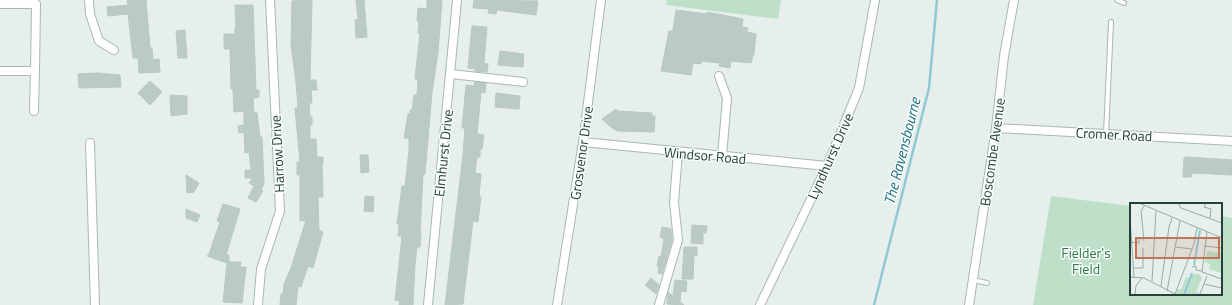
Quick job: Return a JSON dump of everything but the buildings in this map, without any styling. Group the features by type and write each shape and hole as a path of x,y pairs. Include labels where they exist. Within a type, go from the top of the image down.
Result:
{"street":[{"path":"89,0 90,14 100,41 114,50"},
{"name":"Harrow Drive","path":"258,305 261,269 280,210 270,0"},
{"name":"Elmhurst Drive","path":"428,305 457,0"},
{"name":"Grosvenor Drive","path":"557,305 583,142 601,0"},
{"name":"Lyndhurst Drive","path":"760,305 827,166 859,88 875,0"},
{"name":"Boscombe Avenue","path":"970,305 996,128 1004,56 1014,0"},
{"path":"0,4 36,2 34,111"},
{"path":"0,71 35,71"},
{"path":"451,74 523,82"},
{"path":"719,76 727,98 722,156"},
{"name":"Cromer Road","path":"996,128 1232,141"},
{"name":"Windsor Road","path":"583,142 827,166"},
{"path":"90,143 95,305"},
{"path":"659,305 678,240 674,202 678,152"}],"lane":[{"path":"1117,0 1124,3"},
{"path":"1106,134 1111,22"},
{"path":"973,280 987,283"}],"green space":[{"path":"667,0 781,0 778,19 666,5"},
{"name":"Fielder's Field","path":"1051,196 1130,206 1130,295 1222,295 1222,216 1232,218 1232,305 1033,305"}],"waterway":[{"name":"The Ravensbourne","path":"874,305 929,88 937,0"}]}
